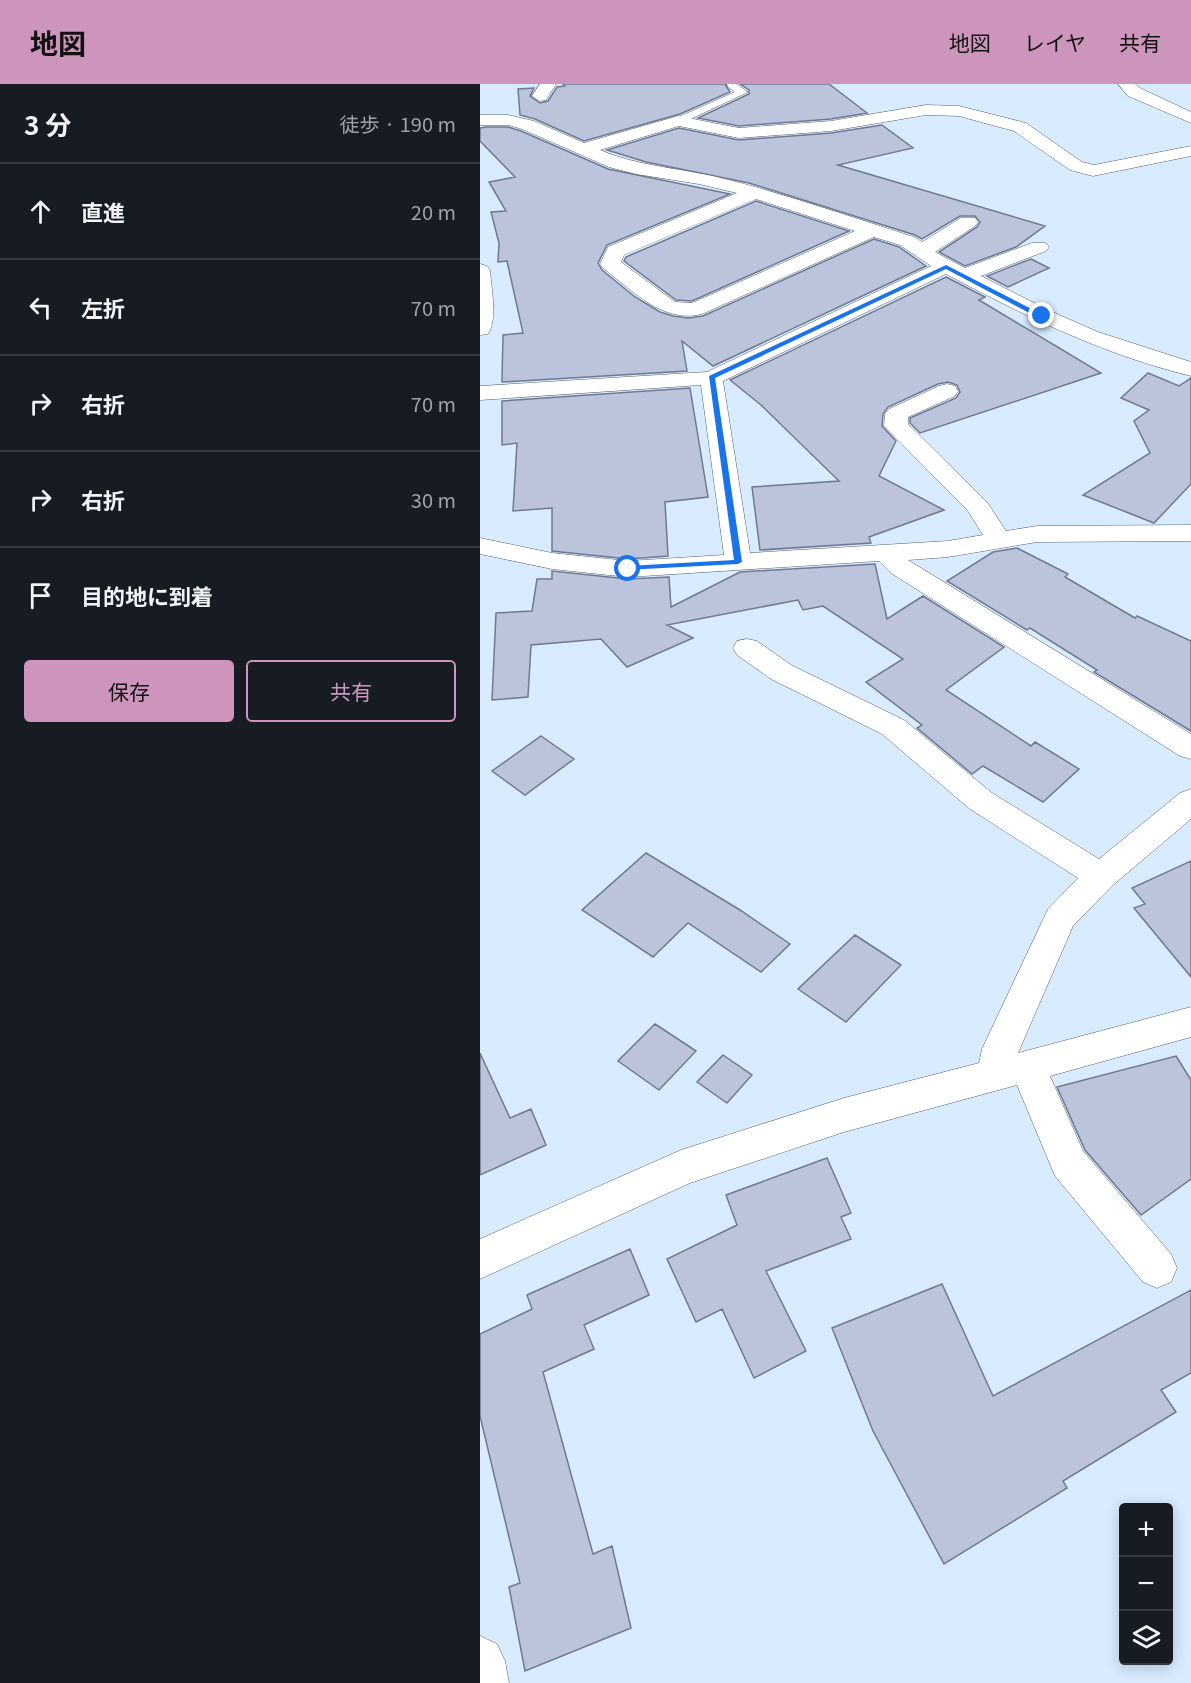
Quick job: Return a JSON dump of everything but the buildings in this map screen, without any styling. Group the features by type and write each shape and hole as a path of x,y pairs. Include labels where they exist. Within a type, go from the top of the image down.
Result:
{"street":[{"path":"1126,84 1134,92 1191,118"},
{"path":"583,149 678,121 739,134 831,126 917,111 942,110 959,111 1027,130 1076,166 1093,171 1191,151"},
{"path":"480,120 508,120 528,125 636,170 699,178 755,192 907,241 955,271 1090,338 1191,369"},
{"path":"755,192 615,251 610,264 669,308 695,310 873,230"},
{"path":"922,251 968,222"},
{"path":"480,393 711,378 955,271 1039,247"},
{"path":"480,270 482,306 480,329"},
{"path":"711,378 738,562"},
{"path":"947,391 897,414 896,426 978,507 999,540"},
{"path":"480,546 552,561 628,569 948,549 1037,534 1191,532"},
{"path":"885,552 900,567 1191,748"},
{"path":"747,648 781,672 893,728 981,801 1101,876"},
{"path":"1157,1268 1069,1163 1000,1049 1060,918 1101,876 1191,801"},
{"path":"480,1259 681,1167 844,1115 1191,1022"},
{"path":"480,1661 484,1683"}],"lane":[{"path":"678,121 743,92 731,85"}],"route":[{"path":"628,569 738,562 711,378 946,266 1042,316"}]}
